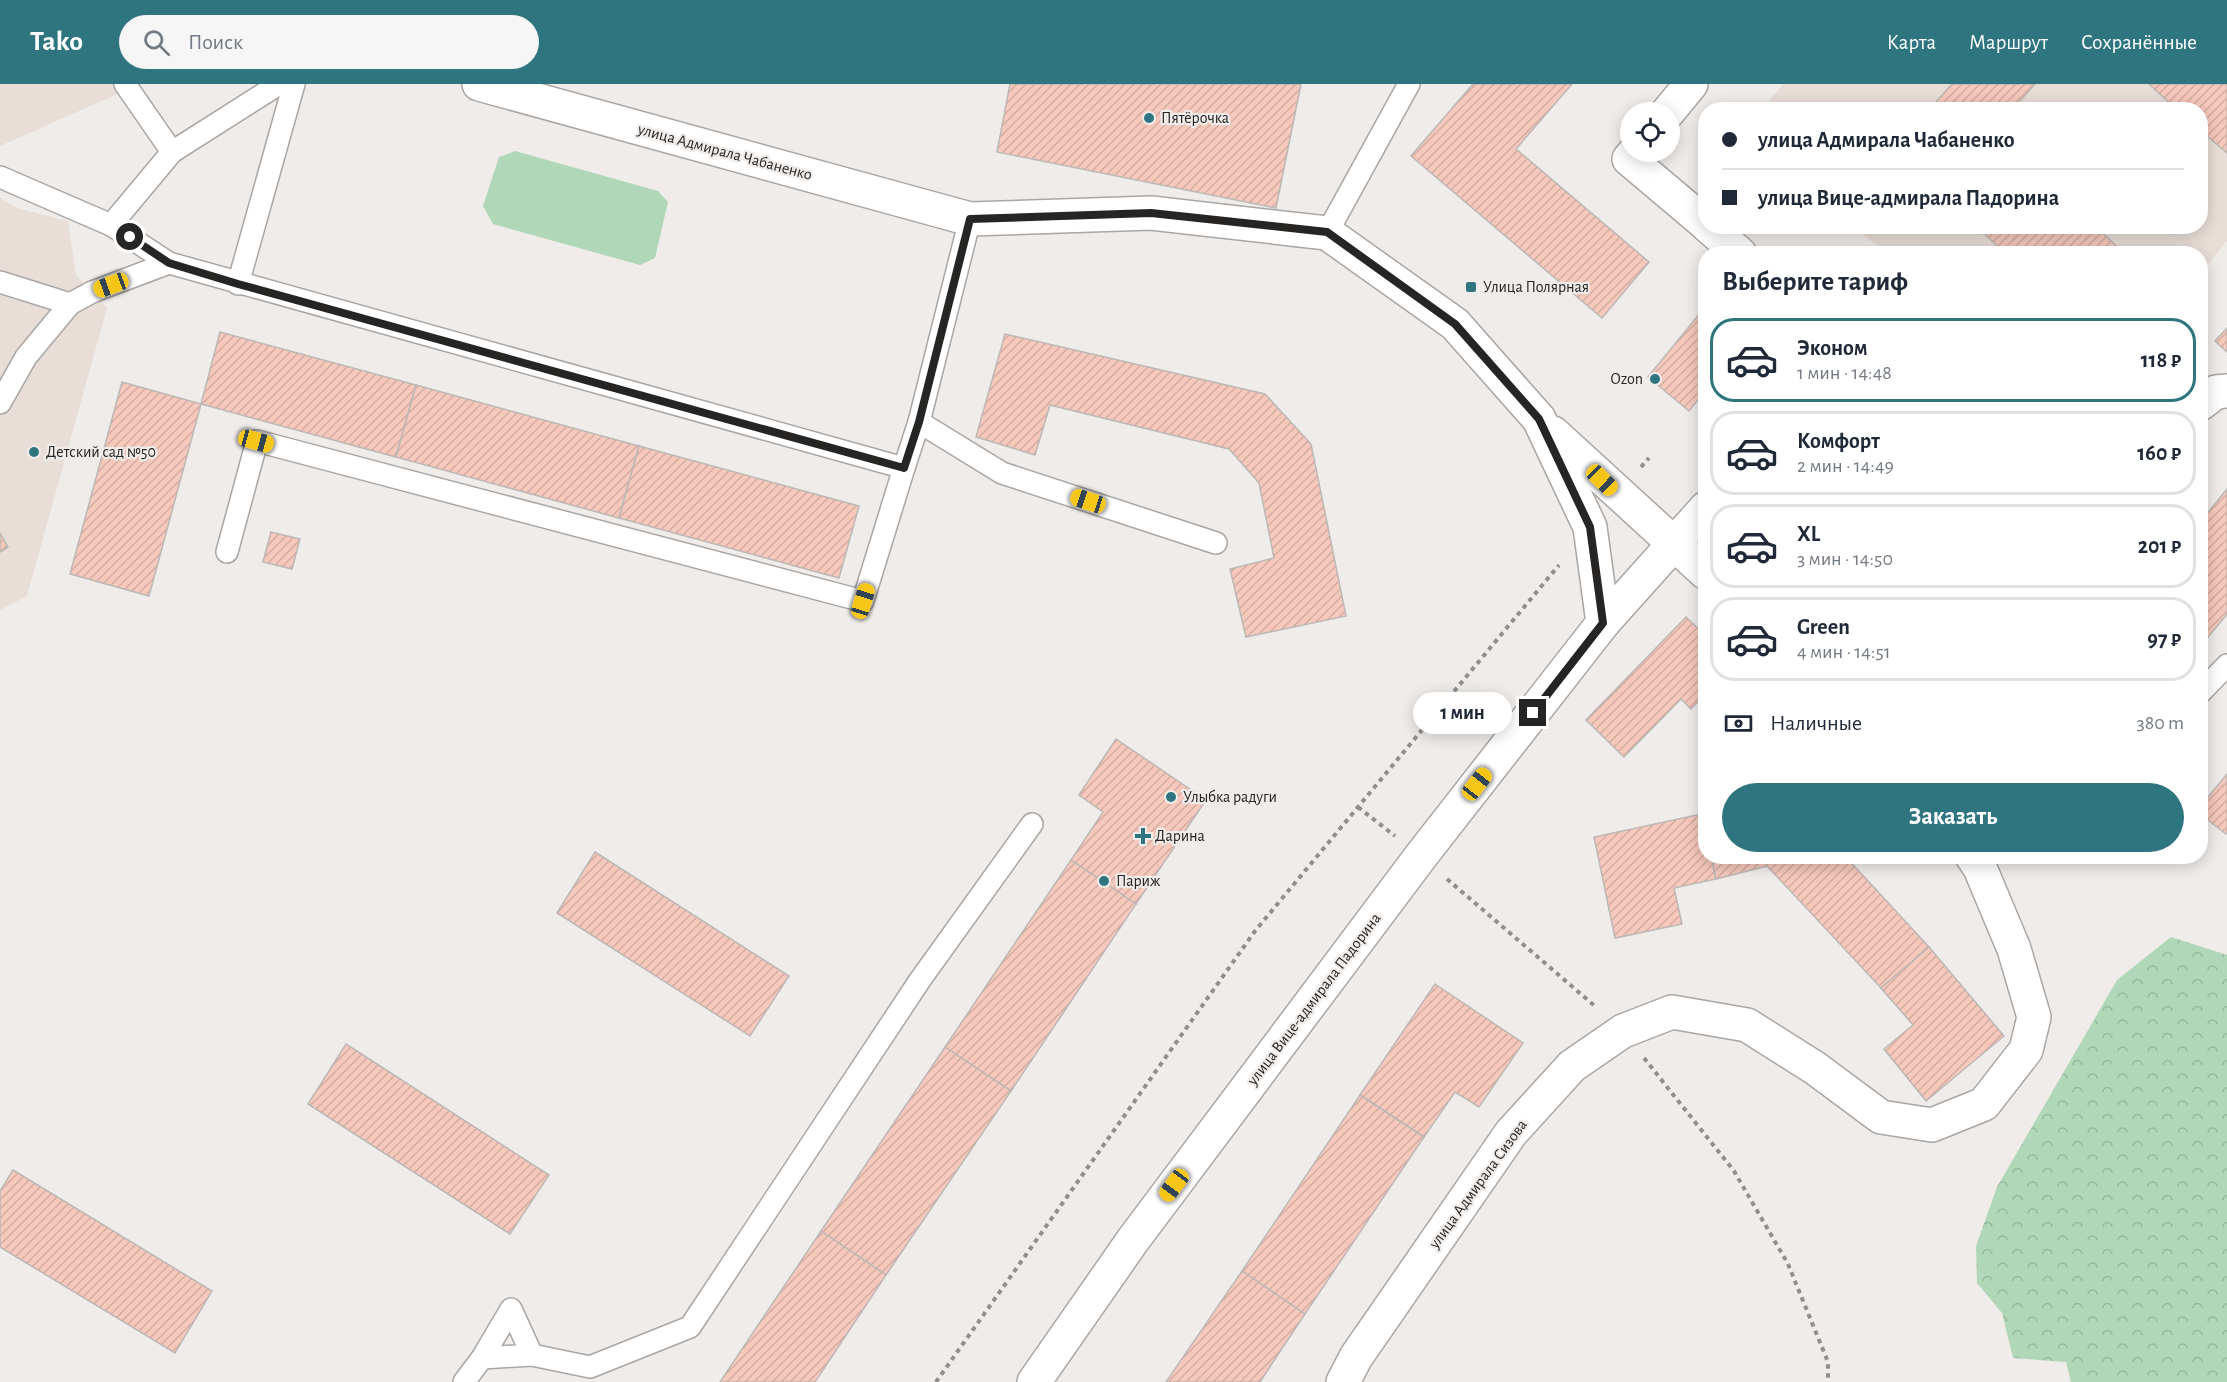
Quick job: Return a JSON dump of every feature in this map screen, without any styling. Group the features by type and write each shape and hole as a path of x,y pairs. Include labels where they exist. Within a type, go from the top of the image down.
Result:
{"street":[{"name":"улица Адмирала Чабаненко","path":"479,84 970,219 1151,213 1327,232 1455,324 1539,419 1618,495 1674,544"},
{"path":"1676,102 1691,84"},
{"path":"1633,162 1698,217"},
{"path":"1717,234 1731,246"},
{"path":"2208,398 2216,392 2227,391"},
{"name":"улица Адмирала Чабаненко","path":"1539,419 1590,527 1603,623"},
{"name":"улица Вице-адмирала Падорина","path":"1034,1382 1133,1240 1421,856 1603,623 1698,517"},
{"path":"1674,544 1698,566"},
{"name":"улица Адмирала Сизова","path":"1343,1382 1356,1357 1511,1133 1572,1066 1623,1031 1672,1012 1748,1025 1815,1068 1881,1117 1932,1125 1984,1104 2026,1050 2034,1017 2014,949 1977,864"}],"lane":[{"path":"124,84 172,152"},
{"path":"111,225 172,152 279,84"},
{"path":"238,284 294,84"},
{"path":"1327,232 1409,84"},
{"path":"0,177 111,225 169,263 904,468"},
{"path":"227,552 256,441 863,601 919,422 970,219"},
{"path":"0,403 26,357 70,304 92,292 169,263"},
{"path":"0,282 70,304"},
{"path":"919,422 1002,472 1216,543"},
{"path":"2208,685 2227,665"},
{"path":"482,1358 531,1355 590,1367 690,1327 920,980 1032,824"},
{"path":"464,1382 482,1358 511,1309 531,1355"}],"path":[{"path":"1618,495 1649,458"},
{"path":"936,1382 1255,931 1590,527"}],"shaded area":[{"path":"0,84 140,84 0,146"},
{"path":"1783,84 2227,84 2227,241 2208,264 2208,246 1877,246 1862,234 2208,234 2208,102 1768,102"},
{"name":"Детский сад №50","path":"0,198 17,208 68,221 76,275 107,308 27,596 0,610"}],"green space":[{"path":"515,151 658,191 668,202 655,258 640,265 493,224 483,206 499,157"},
{"path":"2171,937 2227,955 2227,1382 2071,1382 2066,1362 2013,1358 2002,1313 1977,1283 1976,1246 1997,1187 2117,980"}],"building":[{"name":"Пятёрочка","path":"1010,84 1301,84 1276,208 997,152"},
{"path":"1473,84 1572,84 1516,149 1649,262 1602,318 1411,156"},
{"path":"1952,84 2035,84 2019,102 1936,102"},
{"path":"2149,84 2227,84 2227,153 2208,137 2208,102 2168,102"},
{"path":"1985,234 2104,234 2116,246 1997,246"},
{"path":"1698,316 1698,400 1689,411 1648,377"},
{"path":"2227,328 2227,352 2215,341"},
{"path":"220,332 416,385 396,457 201,404"},
{"path":"1005,334 1265,394 1311,444 1346,616 1246,637 1230,569 1274,558 1259,483 1229,449 1050,405 1035,455 976,437"},
{"path":"122,382 201,404 149,596 70,574"},
{"path":"416,385 639,446 619,518 396,457"},
{"path":"639,446 859,506 839,578 619,518"},
{"path":"2227,489 2227,614 2208,637 2208,512"},
{"path":"271,532 300,539 292,569 263,562"},
{"path":"0,533 8,547 0,552"},
{"path":"1686,617 1698,628 1698,702 1691,709 1681,699 1624,757 1586,720"},
{"path":"1116,739 1206,800 1136,904 1071,860 1103,812 1079,795"},
{"path":"2227,774 2226,834 2208,820 2208,797"},
{"path":"1698,815 1698,864 1713,864 1716,879 1674,888 1682,924 1615,938 1594,837"},
{"path":"595,852 789,976 750,1036 557,913"},
{"path":"1071,860 1136,904 1011,1091 945,1047"},
{"path":"1713,864 1852,864 1929,947 1881,988 1767,866 1716,879"},
{"path":"1929,947 2004,1036 1926,1101 1884,1049 1913,1025 1881,988"},
{"path":"1435,984 1523,1043 1479,1107 1455,1092 1424,1137 1360,1095"},
{"path":"346,1044 549,1175 510,1234 308,1104"},
{"path":"945,1047 1011,1091 886,1275 821,1231"},
{"path":"1360,1095 1424,1137 1305,1314 1242,1271"},
{"path":"13,1170 212,1291 175,1353 0,1247 0,1191"},
{"path":"821,1231 886,1275 815,1382 720,1382"},
{"path":"1242,1271 1305,1314 1260,1382 1166,1382"}],"place":[{"name":"Пятёрочка","path":"1149,118"},
{"name":"Улица Полярная","path":"1471,287"},
{"name":"Ozon","path":"1655,379"},
{"name":"Детский сад №50","path":"34,452"},
{"name":"Улыбка радуги","path":"1171,797"},
{"name":"Дарина","path":"1143,836"},
{"name":"Париж","path":"1104,881"}],"route":[{"path":"130,237 169,263 238,284 904,468 919,422 970,219 1151,213 1327,232 1455,324 1539,419 1590,527 1603,623 1533,713"}]}
